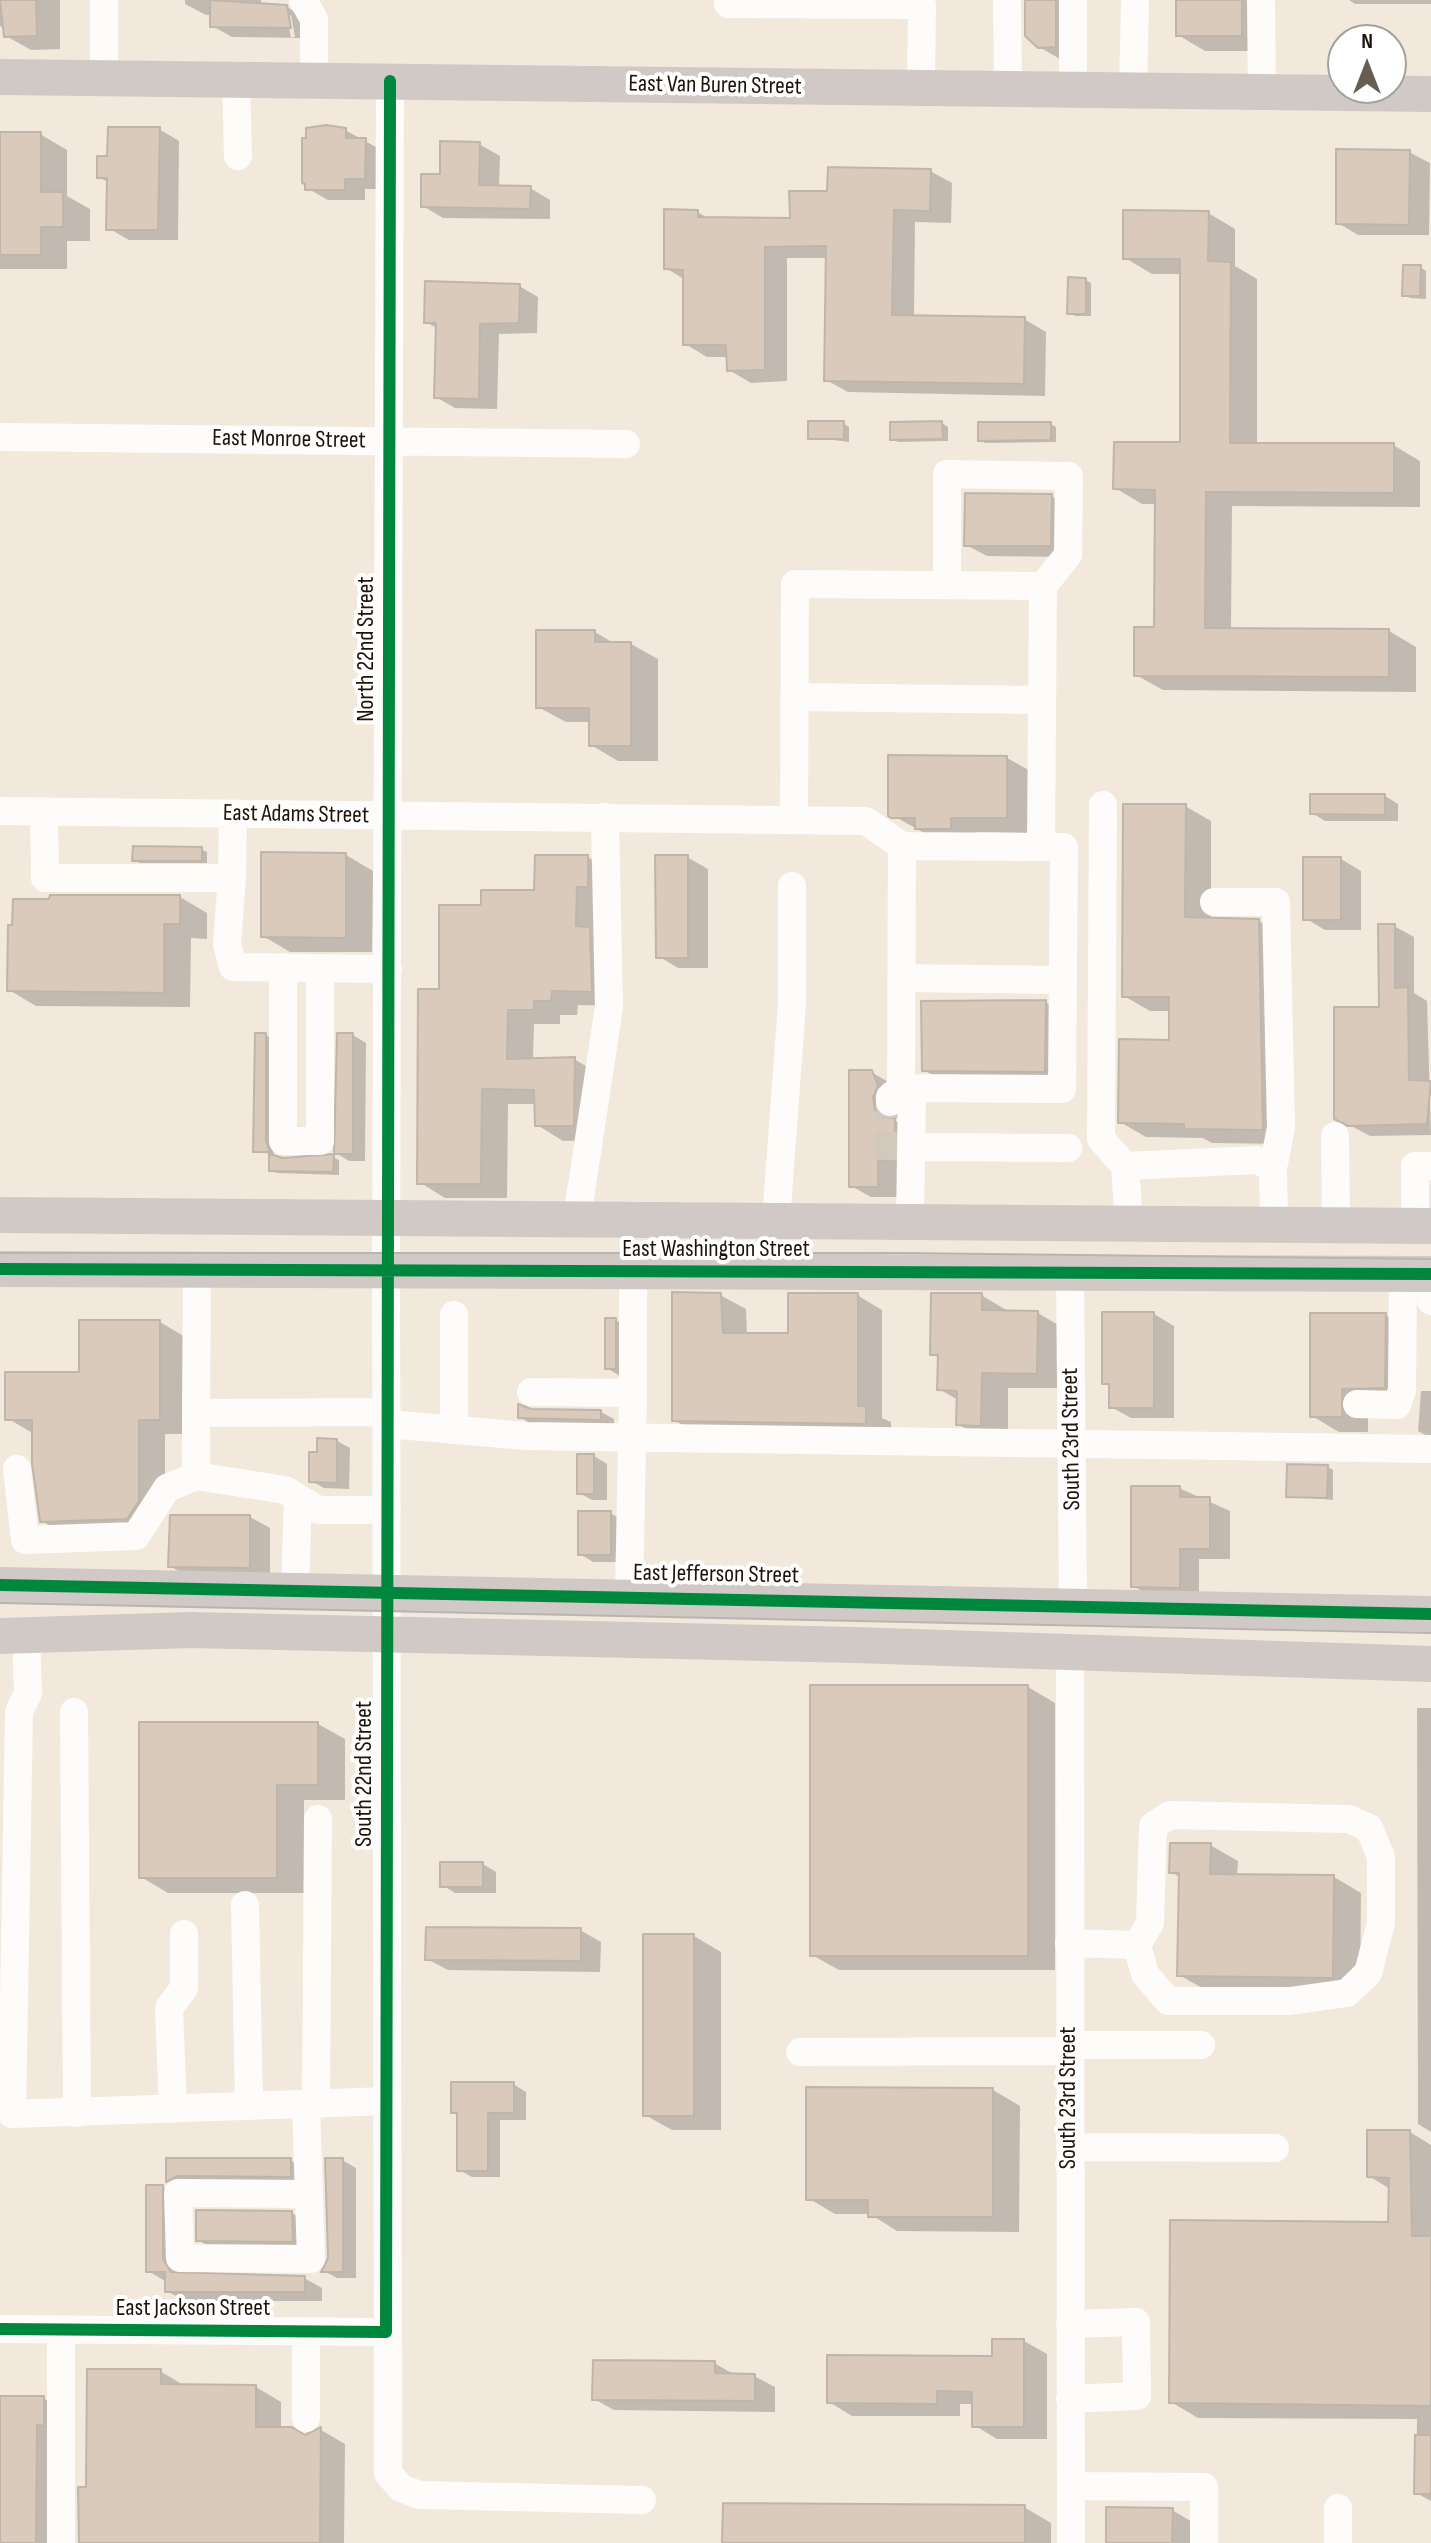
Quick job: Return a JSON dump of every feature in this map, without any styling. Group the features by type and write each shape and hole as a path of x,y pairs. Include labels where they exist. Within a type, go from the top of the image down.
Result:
{"main road":[{"name":"East Van Buren Street","path":"0,77 1431,94"},
{"name":"East Washington Street","path":"0,1215 1423,1226"},
{"name":"East Washington Street","path":"776,1221 903,1253 1010,1274"},
{"name":"East Washington Street","path":"0,1269 1070,1274 1423,1281"},
{"name":"East Jefferson Street","path":"0,1585 1431,1614"},
{"name":"East Jefferson Street","path":"1182,1608 1431,1663"},
{"name":"East Jefferson Street","path":"13,1635 191,1630 1431,1663"}],"street":[{"path":"104,0 104,78"},
{"path":"1007,0 1008,90"},
{"path":"1073,0 1073,91"},
{"path":"1133,91 1135,0"},
{"path":"1261,0 1262,92"},
{"path":"728,4 922,3 921,88"},
{"path":"313,6 314,81"},
{"path":"236,79 238,156"},
{"name":"North 22nd Street","path":"387,1217 390,81"},
{"name":"East Monroe Street","path":"0,437 626,444"},
{"path":"947,585 947,474 1069,476 1068,555 1043,586 1041,847"},
{"path":"794,819 795,584 1043,586"},
{"path":"795,697 1042,700"},
{"path":"1103,805 1101,1139 1125,1166 1129,1223"},
{"name":"East Adams Street","path":"0,811 866,821 902,846"},
{"path":"44,812 45,878 232,878"},
{"path":"233,814 227,944 233,967 388,969"},
{"path":"577,1218 609,1007 605,817"},
{"path":"901,1093 1062,1089 1064,847 902,846 901,1093 910,1222"},
{"path":"776,1221 792,1004 792,886"},
{"path":"1214,902 1276,902 1281,1128 1273,1168 1274,1224"},
{"path":"283,967 283,1141 320,1141 320,968"},
{"path":"901,978 1063,980"},
{"path":"1335,1136 1336,1225"},
{"path":"904,1162 1068,1148"},
{"path":"1125,1166 1257,1160 1273,1168"},
{"path":"1423,1226 1415,1166 1431,1166"},
{"name":"South 22nd Street","path":"387,1217 388,2473 401,2488 419,2495 642,2500"},
{"path":"196,1476 197,1271"},
{"path":"629,1596 633,1272"},
{"name":"South 23rd Street","path":"1070,1274 1073,1605"},
{"path":"1357,1404 1397,1405 1423,1281"},
{"path":"454,1315 454,1430"},
{"path":"531,1392 633,1393"},
{"path":"196,1413 387,1418 454,1430 526,1436 1431,1449"},
{"path":"17,1469 25,1540 136,1536 167,1488 196,1476 285,1490 318,1510 387,1510"},
{"path":"295,1590 298,1499"},
{"path":"13,1635 28,1693 19,1712 12,2114 387,2101"},
{"name":"South 23rd Street","path":"1070,1652 1071,2543"},
{"path":"74,1712 77,2113"},
{"path":"1170,1815 1349,1819 1369,1828 1381,1857 1381,1923 1368,1973 1347,1993 1290,2001 1168,2001 1145,1974 1137,1945 1150,1923 1153,1826 1170,1815"},
{"path":"308,2194 178,2193 180,2258 311,2259 308,2194 318,1819"},
{"path":"245,1905 249,2106"},
{"path":"173,2109 169,2008 184,1988 184,1934"},
{"path":"1069,1943 1137,1945"},
{"path":"800,2052 1201,2045"},
{"path":"1070,2147 1275,2148"},
{"path":"1070,2324 1136,2322 1137,2396 1070,2399"},
{"name":"East Jackson Street","path":"0,2329 386,2332"},
{"path":"61,2331 61,2543"},
{"path":"306,2332 306,2418"},
{"path":"1071,2486 1204,2487 1204,2543"},
{"path":"1338,2508 1338,2543"}],"building":[{"path":"0,0 36,0 37,36 4,37"},
{"path":"210,0 287,5 291,28 210,27"},
{"path":"1025,0 1056,0 1056,47 1038,48 1025,36"},
{"path":"1176,0 1242,0 1242,36 1176,36"},
{"path":"326,125 346,128 346,138 366,138 365,179 345,179 345,190 305,190 302,183 302,138 306,138 306,128"},
{"path":"108,127 160,127 158,230 106,230 107,178 97,178 97,156 107,156"},
{"path":"0,132 41,132 41,192 63,192 63,227 41,227 41,255 0,255"},
{"path":"440,141 480,142 479,185 531,186 530,209 421,207 421,174 440,174"},
{"path":"1336,149 1410,150 1409,225 1336,224"},
{"path":"828,167 931,169 930,211 894,210 892,315 1025,317 1024,384 824,381 826,246 765,247 765,370 727,371 726,345 683,345 683,270 664,269 664,209 698,210 698,217 790,218 789,191 827,191"},
{"path":"1123,210 1209,211 1208,261 1231,262 1230,443 1394,443 1394,493 1206,492 1205,628 1389,629 1389,677 1134,676 1134,627 1154,627 1155,490 1113,489 1114,442 1180,442 1180,259 1123,259"},
{"path":"1403,265 1421,265 1420,296 1402,296"},
{"path":"1068,277 1086,278 1086,314 1067,314"},
{"path":"425,281 520,284 519,323 480,324 479,399 434,398 436,323 424,323"},
{"path":"808,421 844,421 844,439 808,439"},
{"path":"942,421 943,439 890,440 890,422"},
{"path":"978,422 1051,422 1051,440 978,441"},
{"path":"965,493 1052,494 1051,546 964,546"},
{"path":"536,630 595,630 595,642 631,642 631,746 589,746 589,708 536,708"},
{"path":"888,755 1007,756 1007,818 951,818 951,829 915,829 915,818 891,818 888,816"},
{"path":"1310,794 1385,794 1385,815 1310,814"},
{"path":"1123,804 1186,804 1185,917 1259,919 1263,1130 1184,1129 1184,1124 1118,1123 1119,1039 1169,1040 1169,997 1122,997"},
{"path":"133,846 202,847 202,861 132,861"},
{"path":"261,852 346,853 346,938 261,937"},
{"path":"535,855 588,855 588,887 577,887 576,926 590,927 592,992 552,991 551,1001 534,1001 534,1010 508,1010 507,1059 575,1057 574,1126 535,1126 534,1090 482,1089 481,1184 417,1184 418,989 439,989 439,905 481,905 481,890 534,890"},
{"path":"655,855 688,855 688,958 656,958"},
{"path":"1303,857 1341,857 1341,920 1303,920"},
{"path":"50,895 180,895 180,924 164,924 164,993 7,991 8,925 12,925 13,899 49,899"},
{"path":"1378,924 1395,924 1395,988 1408,987 1409,1080 1431,1081 1427,1124 1348,1126 1334,1119 1334,1007 1379,1007"},
{"path":"1046,1000 1045,1072 922,1071 921,1001"},
{"path":"255,1033 266,1033 266,1141 270,1152 253,1152"},
{"path":"337,1033 353,1033 353,1154 334,1154"},
{"path":"849,1070 872,1070 878,1086 873,1097 875,1110 882,1117 895,1118 894,1160 878,1160 878,1187 849,1187"},
{"path":"269,1154 283,1158 334,1154 333,1172 269,1171"},
{"path":"672,1292 721,1293 723,1333 788,1333 788,1293 858,1293 858,1406 866,1406 866,1424 672,1421"},
{"path":"931,1293 982,1293 982,1310 1038,1311 1037,1374 982,1373 981,1426 956,1425 957,1391 937,1390 938,1355 930,1355"},
{"path":"1102,1312 1154,1312 1154,1408 1109,1408 1109,1384 1102,1384"},
{"path":"1310,1313 1386,1313 1385,1388 1342,1389 1342,1417 1310,1417"},
{"path":"605,1318 616,1318 616,1369 605,1369"},
{"path":"79,1320 160,1320 160,1420 139,1420 139,1501 127,1519 40,1522 32,1463 32,1420 5,1420 5,1372 79,1372"},
{"path":"518,1404 531,1409 601,1410 601,1420 518,1418"},
{"path":"317,1438 337,1439 337,1483 309,1482 309,1452 317,1452"},
{"path":"577,1454 594,1454 594,1494 577,1494"},
{"path":"1287,1464 1328,1465 1327,1498 1286,1497"},
{"path":"1131,1486 1180,1486 1180,1497 1210,1497 1210,1549 1180,1549 1180,1588 1131,1587"},
{"path":"578,1511 611,1511 611,1555 578,1555"},
{"path":"170,1515 250,1515 250,1568 168,1567"},
{"path":"810,1685 1028,1685 1028,1956 810,1956"},
{"path":"139,1722 318,1722 318,1785 277,1785 277,1878 139,1878"},
{"path":"1170,1843 1211,1843 1210,1874 1334,1875 1333,1978 1177,1976 1179,1873 1169,1873"},
{"path":"440,1862 483,1862 483,1887 440,1887"},
{"path":"426,1927 581,1928 581,1961 425,1960"},
{"path":"643,1934 694,1934 694,2116 643,2116"},
{"path":"451,2082 514,2082 514,2113 488,2113 488,2171 457,2171 457,2113 451,2113"},
{"path":"806,2087 993,2088 993,2217 868,2217 868,2200 806,2200"},
{"path":"1367,2130 1410,2130 1412,2236 1431,2236 1431,2406 1169,2403 1170,2220 1388,2222 1389,2178 1367,2177"},
{"path":"166,2158 291,2158 291,2177 178,2176 166,2182"},
{"path":"325,2158 343,2158 343,2272 321,2272 328,2258"},
{"path":"146,2185 163,2185 163,2259 171,2272 305,2276 305,2292 165,2292 165,2272 146,2272"},
{"path":"196,2210 292,2211 293,2242 196,2241"},
{"path":"992,2339 1024,2339 1024,2427 972,2427 972,2392 937,2391 937,2404 827,2403 827,2355 992,2356"},
{"path":"593,2360 715,2361 715,2373 755,2374 755,2401 592,2400"},
{"path":"87,2369 161,2369 161,2384 256,2385 256,2427 292,2427 305,2435 321,2427 320,2543 79,2543 78,2487 86,2487"},
{"path":"0,2396 44,2396 44,2426 37,2425 36,2543 0,2543"},
{"path":"1415,2435 1431,2435 1431,2494 1414,2494"},
{"path":"723,2503 1025,2505 1025,2543 722,2543"},
{"path":"1106,2507 1173,2508 1172,2543 1106,2543"}],"tunnel":[{"path":"889,1160 890,1102"}],"tram line":[{"path":"0,1253 903,1253 1431,1259"},
{"path":"0,1603 1431,1633"}],"cycle path":[{"path":"0,2329 386,2332 390,81"},
{"path":"0,1269 1431,1274"},
{"path":"0,1585 1431,1614"}]}
